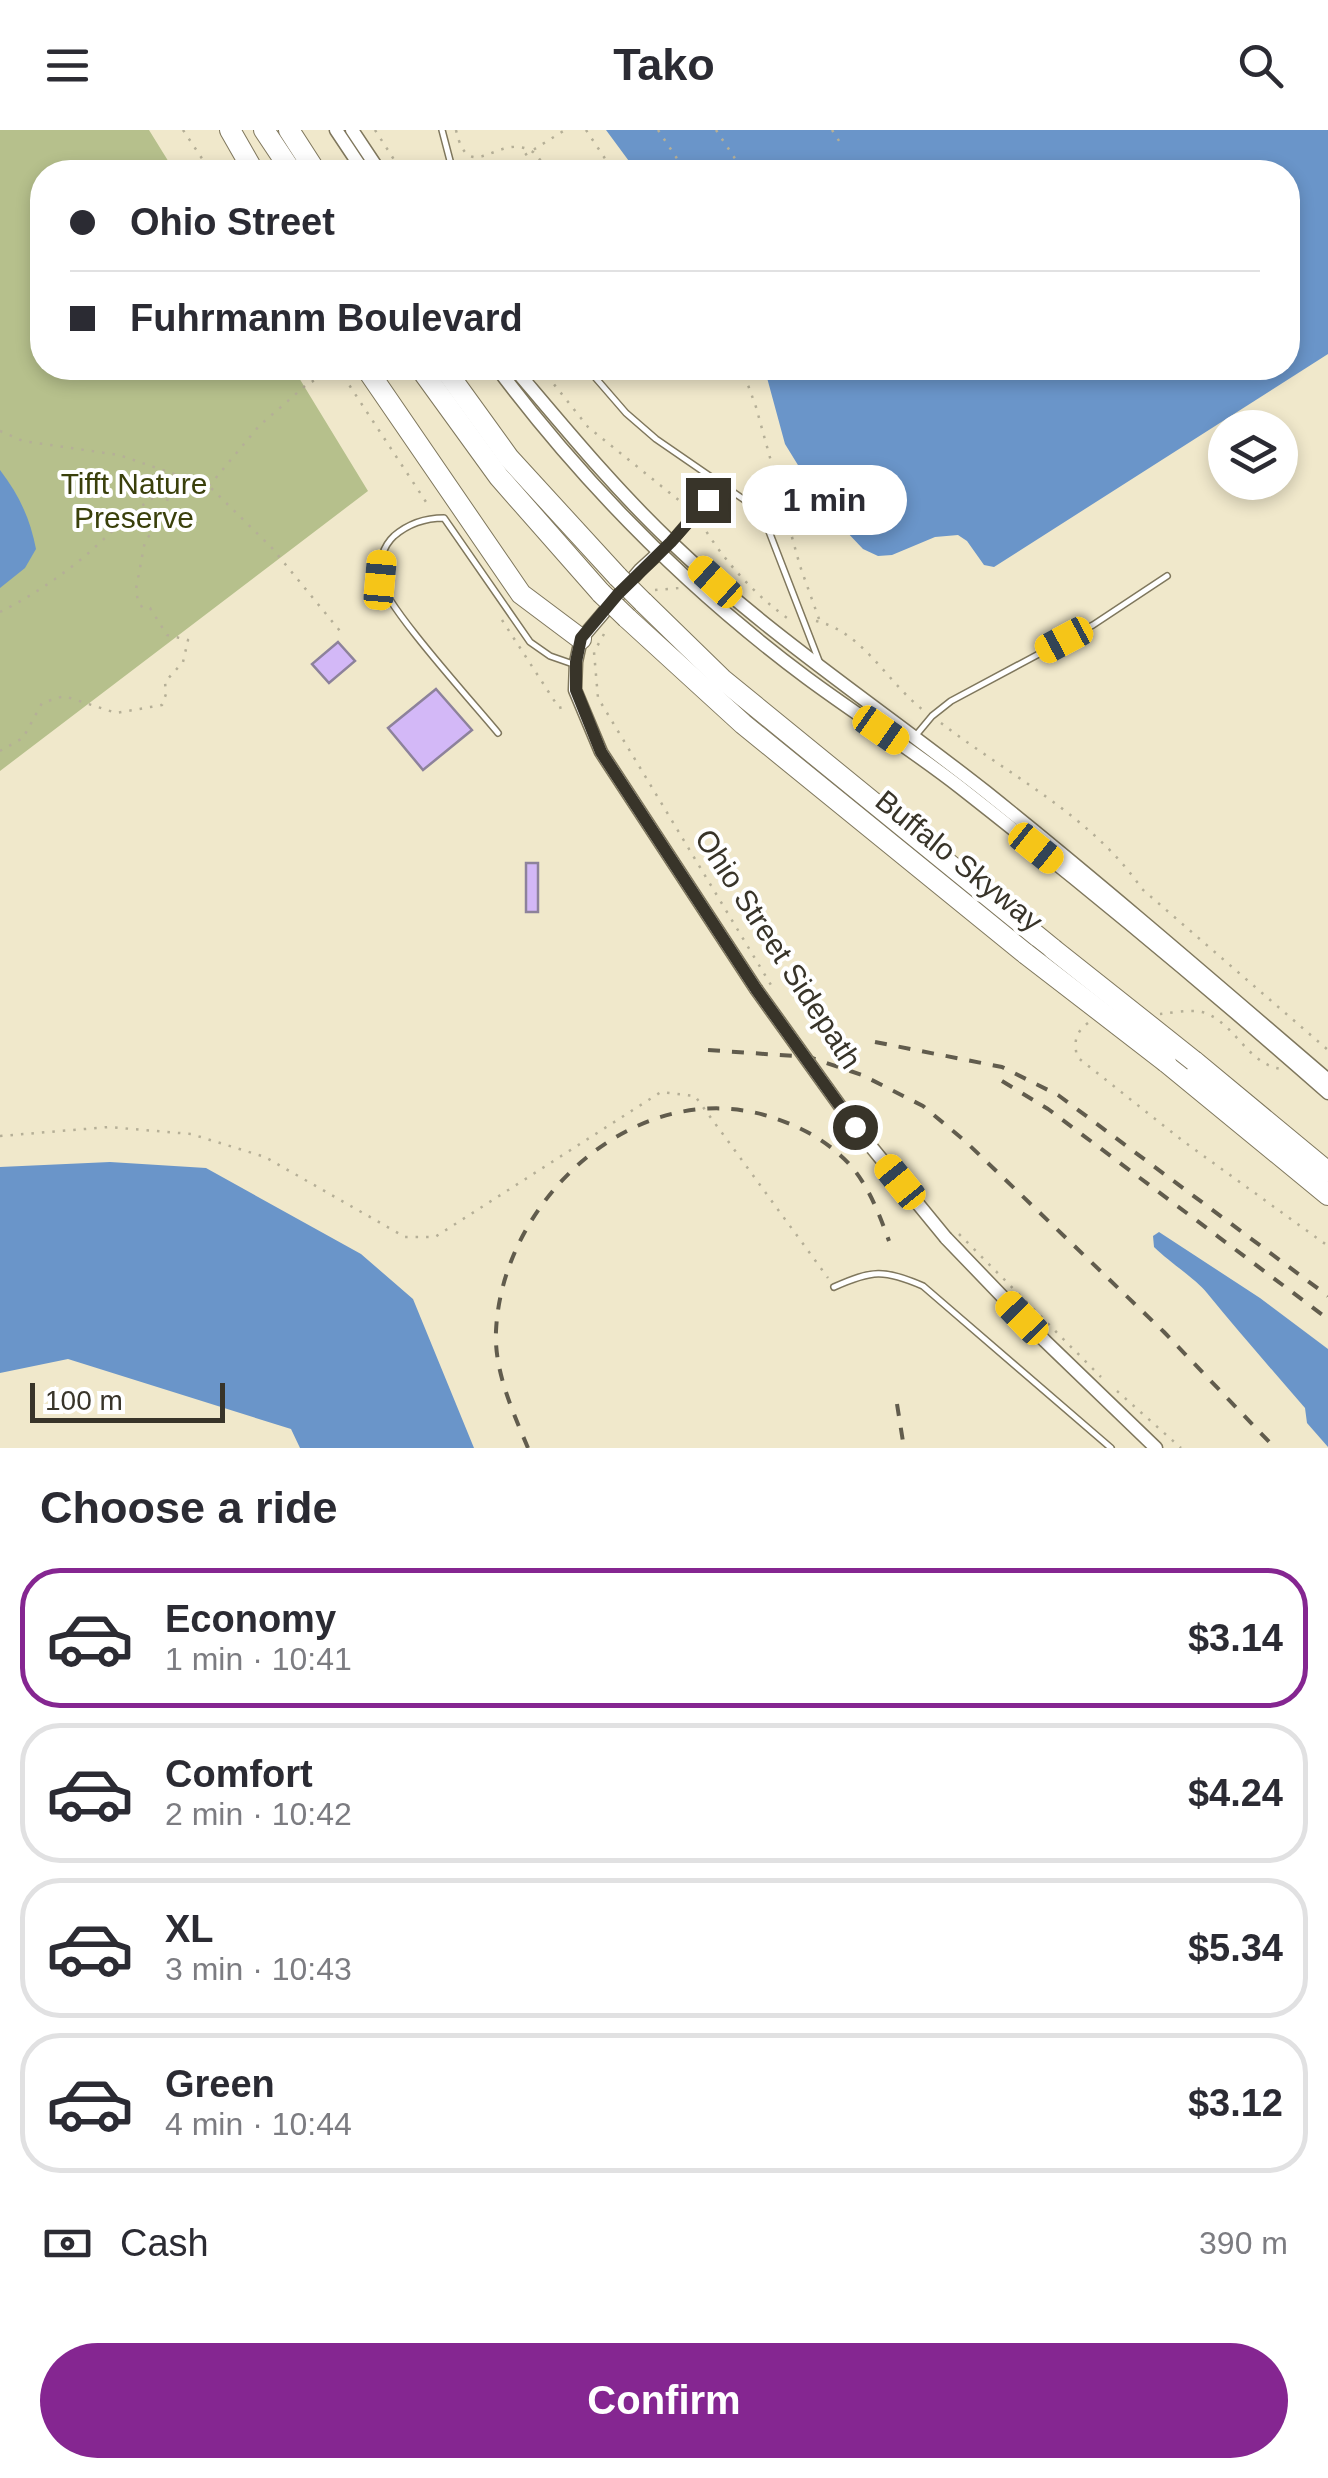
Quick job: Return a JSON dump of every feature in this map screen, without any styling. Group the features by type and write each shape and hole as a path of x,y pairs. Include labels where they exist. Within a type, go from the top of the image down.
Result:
{"highway":[{"path":"230,130 247,160"},
{"path":"264,130 284,160"},
{"path":"289,130 308,160"},
{"path":"374,380 521,594 581,638"},
{"name":"Buffalo Skyway","path":"429,380 499,476 601,593 743,724 1328,1195"},
{"name":"Buffalo Skyway","path":"453,380 508,458 618,577 646,597 722,679 1328,1172"}],"street":[{"path":"336,130 356,160"},
{"path":"352,130 372,160"},
{"path":"506,380 658,554 804,676 958,785 1326,1081"},
{"path":"524,380 596,467 671,542 828,674 915,736 1052,845 1326,1081"},
{"path":"698,520 618,594 581,638 576,690 601,752 756,989 855,1127 1044,1341 1156,1448"},
{"path":"906,748 915,736"}],"lane":[{"path":"442,130 450,160"},
{"path":"597,380 656,439 746,501 765,521 810,643 828,674"},
{"path":"698,520 722,484"},
{"path":"498,733 399,614 380,580 382,555 391,538 413,523 444,518 530,642 550,656 576,665"},
{"path":"915,736 951,701 1093,625 1167,576"},
{"path":"834,1286 868,1272 895,1274 923,1286 1111,1448"}],"path":[{"path":"183,130 202,160"},
{"path":"375,130 394,160"},
{"path":"456,130 460,148 472,157 509,145 532,151 539,160"},
{"path":"524,155 565,130"},
{"path":"586,130 606,160"},
{"path":"658,130 678,160"},
{"path":"716,130 736,160"},
{"path":"832,130 843,147"},
{"path":"209,486 259,426 315,380"},
{"path":"344,380 432,512"},
{"path":"551,380 588,427 685,505"},
{"path":"745,380 819,621 870,652 893,682 924,710"},
{"path":"0,431 22,441 119,455 209,486 272,548 340,631"},
{"path":"0,612 80,560 131,512 171,486 193,480"},
{"path":"0,752 22,738 42,703 64,696 116,712 162,705 165,682 183,662 188,640 167,635 150,608 143,608 138,602 136,589 145,541 162,520 171,486"},
{"path":"698,520 716,549 748,583 789,620 800,624"},
{"path":"646,597 678,591"},
{"path":"809,623 819,621"},
{"name":"Ohio Street Sidepath","path":"606,630 594,652 596,698 774,990"},
{"path":"944,725 1084,824 1121,858 1142,889 1328,1050"},
{"path":"0,1136 109,1127 191,1134 265,1157 404,1237 435,1237 661,1092 695,1096 834,1286"},
{"path":"952,1236 1101,1377"},
{"path":"1112,1387 1181,1448"}],"green space":[{"name":"Tifft Nature Preserve","path":"0,130 149,130 168,160 30,160 30,380 300,380 368,491 0,771"}],"water":[{"path":"606,130 1328,130 1328,354 1300,372 1300,160 628,160"},
{"path":"768,380 1287,380 1240,410 1208,410 1208,431 994,567 984,565 958,535 935,537 892,555 878,556 863,549 825,509 785,444"},
{"path":"0,470 23,507 36,549 25,568 0,588"},
{"path":"110,1162 206,1168 361,1254 413,1299 474,1448 300,1448 291,1429 68,1359 0,1373 0,1167"},
{"path":"1159,1232 1260,1298 1328,1349 1328,1447 1307,1423 1305,1408 1207,1293 1154,1247 1153,1236"}],"building":[{"path":"338,642 355,661 329,683 312,664"},
{"path":"436,689 472,730 423,770 388,728"},
{"path":"526,863 538,863 538,912 526,912"}],"railway":[{"path":"875,1042 1002,1067 1058,1095 1328,1296"},
{"path":"708,1050 809,1057 862,1075 923,1106 965,1141 1164,1332 1275,1448"},
{"path":"1002,1081 1048,1109 1328,1319"},
{"path":"528,1448 498,1361 496,1331 504,1283 522,1237 550,1195 584,1159 625,1132 670,1114 718,1108 788,1123 825,1143 850,1165 870,1196 889,1241"},
{"path":"897,1404 904,1448"}],"route":[{"path":"708,500 581,638 576,690 601,752 756,989 855,1127"}]}
